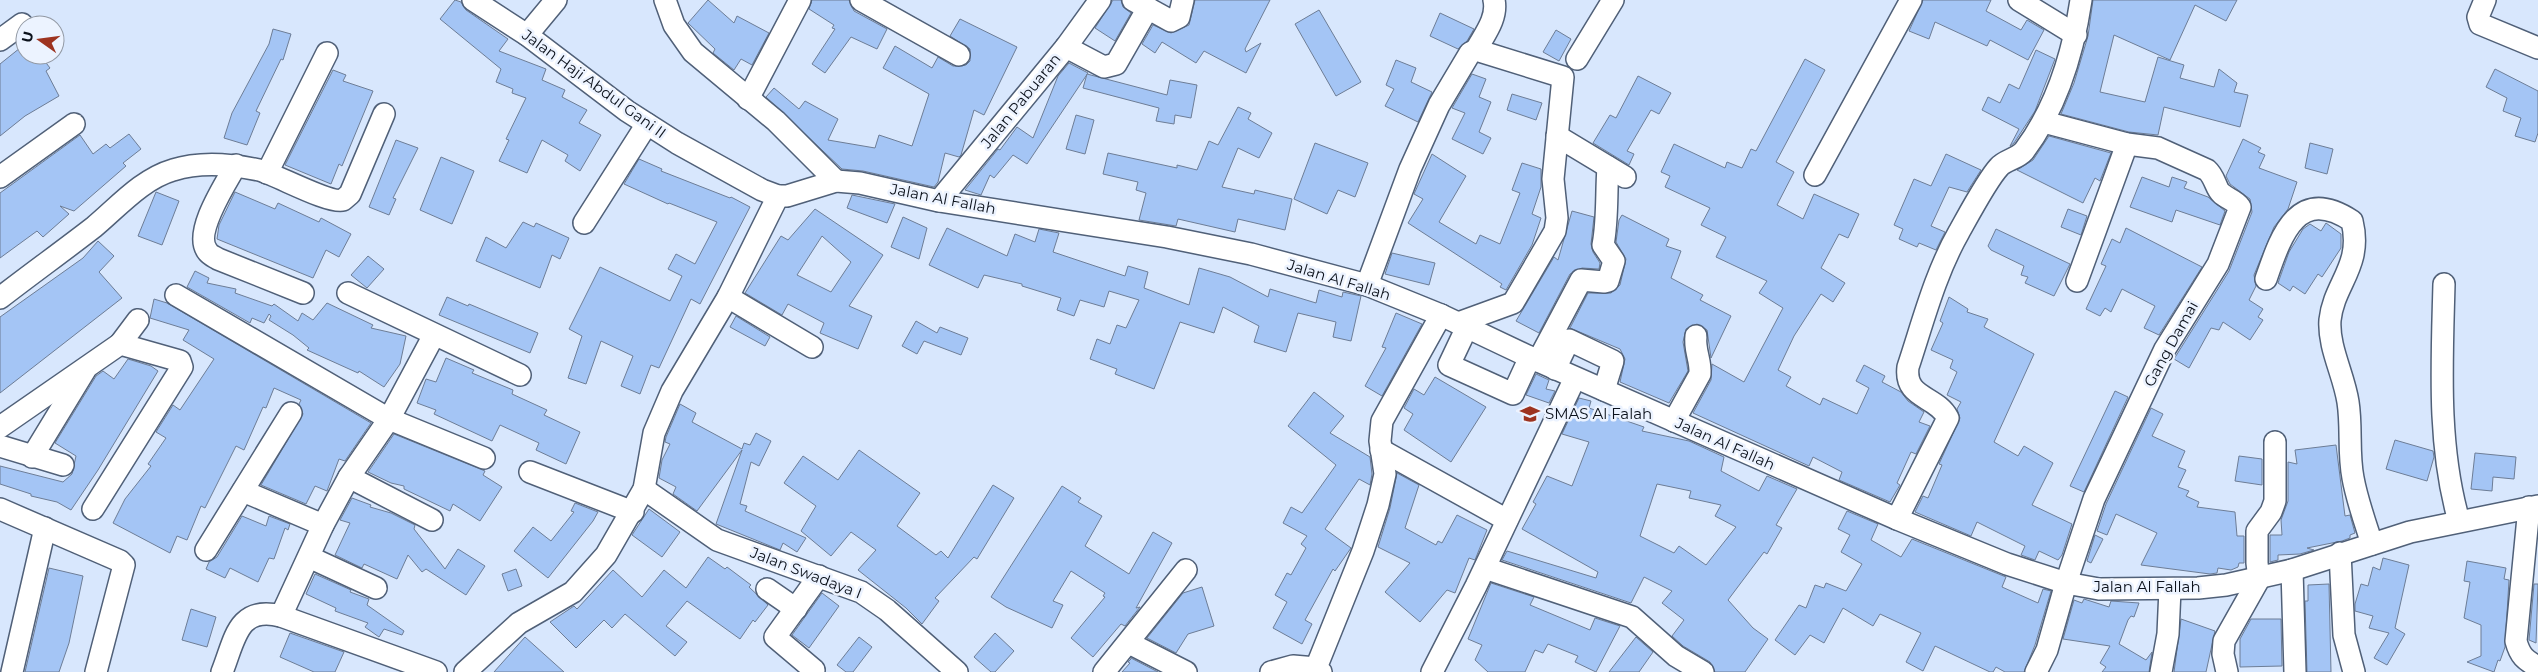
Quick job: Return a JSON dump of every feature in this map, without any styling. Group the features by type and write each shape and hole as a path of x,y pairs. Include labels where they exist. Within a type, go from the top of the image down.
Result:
{"street":[{"name":"Jalan Haji Abdul Gani II","path":"473,0 541,17 647,124 677,143 762,190 778,196"},
{"path":"666,0 674,25 693,52 748,99 776,120 829,182"},
{"path":"748,99 800,0"},
{"path":"861,0 959,55"},
{"name":"Jalan Pabuaran","path":"939,200 1066,47 1100,0"},
{"path":"1066,47 1104,67 1116,64 1140,4 1170,20 1179,17 1184,0"},
{"path":"1367,285 1410,169 1439,105 1468,55 1476,50 1490,26 1496,8 1494,0"},
{"path":"1577,59 1613,0"},
{"path":"1815,174 1910,0"},
{"path":"2019,0 2076,35"},
{"path":"1896,519 1948,418 1945,411 1912,388 1907,378 1908,367 1942,267 1959,233 1999,167 2022,153 2044,122 2063,77 2076,35 2081,0"},
{"path":"2485,0 2478,17 2480,24 2538,48"},
{"path":"0,40 15,29"},
{"path":"1271,672 1293,666 1318,670 1363,551 1378,505 1384,474 1380,438 1386,412 1455,322 1513,303 1555,231 1557,218 1552,179 1563,77 1476,50"},
{"path":"267,172 327,53"},
{"path":"0,298 94,227 142,186 170,170 191,165 236,165 267,172 330,199 340,201 346,199 350,194 384,114"},
{"path":"2044,122 2127,144 2077,281"},
{"path":"0,178 74,124"},
{"path":"584,224 647,124"},
{"path":"1541,362 1581,280 1608,281 1614,262 1603,246 1607,224 1606,194 1617,172 1558,136"},
{"name":"Gang Damai","path":"2066,582 2094,500 2161,357 2218,264 2239,214 2240,207 2237,203 2221,194 2212,174 2207,170 2158,148 2127,144"},
{"path":"236,165 208,217 203,240 207,252 218,259 303,293"},
{"name":"Jalan Al Fallah","path":"778,196 800,192 829,182 860,183 939,200 1167,237 1251,254 1367,285 1455,322 1575,378 1896,519 2007,564 2066,582 2099,589 2226,585 2259,579 2410,532 2459,520 2534,506"},
{"path":"465,672 519,623 573,592 587,579 606,554 633,512 644,489 650,450 662,412 672,391 728,297 778,196"},
{"path":"2266,279 2276,250 2291,220 2311,210 2327,209 2339,213 2352,222 2354,232 2352,258 2348,275 2333,304 2330,321 2332,342 2342,374 2348,403 2353,478 2372,544"},
{"path":"2444,284 2442,389 2451,492 2459,520"},
{"path":"348,293 520,375"},
{"path":"176,295 389,419 484,458"},
{"path":"728,297 812,347"},
{"path":"0,427 90,362 120,344 138,320"},
{"path":"1455,322 1449,365 1513,394 1541,362 1569,340 1613,361 1604,390"},
{"path":"281,616 323,525 348,477 389,419 434,335"},
{"path":"1674,421 1700,374 1700,366 1694,346 1696,336"},
{"path":"93,510 182,367 180,361 120,344"},
{"path":"32,457 90,362"},
{"path":"1432,672 1485,568 1575,378"},
{"path":"206,550 290,413"},
{"path":"2227,672 2222,654 2224,641 2259,579 2256,563 2257,531 2276,502 2275,442"},
{"path":"0,446 63,466"},
{"path":"1381,450 1507,520"},
{"path":"530,472 633,512"},
{"path":"348,477 432,520"},
{"name":"Jalan Swadaya I","path":"644,489 717,540 860,592 880,605 957,672"},
{"path":"243,490 323,525"},
{"path":"2534,506 2516,641 2519,654 2525,660 2538,667"},
{"path":"0,509 120,561 124,565 96,672"},
{"path":"12,672 45,528"},
{"path":"2340,553 2344,635 2354,672"},
{"path":"309,556 376,588"},
{"path":"1485,568 1632,617 1676,656 1703,672"},
{"path":"1104,672 1186,570"},
{"path":"2292,570 2295,672"},
{"path":"812,672 814,670 775,637 819,576"},
{"path":"2036,672 2047,650 2066,582"},
{"path":"2161,672 2168,634 2170,588"},
{"path":"767,589 796,609"},
{"path":"222,672 239,629 246,619 258,613 281,616 436,672"},
{"path":"1129,643 1186,672"}],"building":[{"path":"455,0 461,2 466,10 508,39 499,51 546,69 542,80 565,90 562,97 587,110 579,123 601,135 580,171 565,161 568,155 542,140 527,173 499,161 509,140 506,139 526,98 512,93 513,89 496,82 501,69 440,19"},
{"path":"708,0 734,23 737,16 769,33 752,65 741,59 734,70 713,53 715,49 688,23"},
{"path":"812,0 849,0 854,11 887,29 877,49 851,37 825,73 812,64 835,29 832,28 834,25 809,9"},
{"path":"1113,0 1121,0 1123,7 1131,13 1115,41 1095,28"},
{"path":"1195,0 1270,0 1245,49 1246,52 1261,43 1246,73 1204,51 1196,63 1162,42 1155,53 1142,44 1153,25 1171,33 1189,25"},
{"path":"1923,0 1991,0 1986,11 2021,30 2027,20 2044,30 2028,60 1990,40 1987,46 1935,22 1929,39 1909,31"},
{"path":"2093,0 2237,0 2226,21 2195,5 2170,60 2114,35 2100,92 2145,102 2158,57 2184,65 2180,78 2214,87 2219,69 2237,83 2234,92 2248,95 2240,127 2164,107 2158,135 2129,132 2061,114 2074,83 2088,36"},
{"path":"1319,10 1361,82 1336,96 1295,24"},
{"path":"1440,13 1474,29 1467,41 1458,49 1430,36"},
{"path":"960,19 1017,47 984,115 974,110 961,155 959,157 945,153 938,182 934,187 863,171 842,169 766,97 774,88 799,109 805,101 838,119 828,140 875,148 879,135 912,146 929,94 883,68 895,46 932,68 938,57 953,66 966,65 970,61 970,49 950,36"},
{"path":"273,29 291,34 283,60 281,59 256,111 260,113 247,145 224,138 232,113 269,44"},
{"path":"1556,30 1571,39 1559,61 1543,52"},
{"path":"2036,50 2055,59 2035,111 2014,143 2010,146 2019,129 1982,110 1988,97 2000,103 2009,84 2019,89"},
{"path":"15,52 15,65 48,65 50,68 46,71 59,96 25,116 0,136 0,64"},
{"path":"1805,59 1825,70 1776,162 1794,172 1777,205 1803,219 1814,194 1859,214 1848,238 1839,234 1821,268 1845,283 1833,302 1821,294 1794,336 1778,370 1791,377 1786,386 1820,405 1823,398 1857,414 1869,388 1856,381 1864,365 1885,376 1882,382 1901,392 1908,401 1924,412 1919,422 1930,426 1916,454 1911,452 1897,483 1900,485 1890,502 1839,480 1842,472 1813,457 1809,466 1693,413 1711,380 1712,364 1744,382 1783,308 1759,293 1767,281 1716,257 1726,237 1701,225 1710,208 1665,187 1670,176 1661,172 1674,144 1725,168 1727,162 1742,168 1751,149 1756,151"},
{"path":"1396,60 1416,68 1411,82 1432,92 1418,122 1385,106 1394,89 1386,85"},
{"path":"1069,63 1088,73 1027,164 1013,155 994,178 990,175 981,195 965,190 998,149 1000,150 1017,127 1033,138 1058,76"},
{"path":"2495,69 2538,91 2538,133 2535,142 2515,136 2521,118 2503,111 2507,98 2486,87"},
{"path":"333,70 346,75 343,81 373,91 342,166 339,164 331,184 285,165"},
{"path":"1087,74 1167,95 1170,80 1197,85 1191,118 1175,115 1174,124 1156,121 1159,108 1083,88"},
{"path":"1472,74 1486,79 1479,97 1491,102 1479,132 1491,138 1483,154 1452,139 1465,113 1452,108"},
{"path":"1638,76 1671,93 1659,114 1651,110 1627,151 1634,154 1629,165 1593,143 1610,115 1616,118"},
{"path":"1512,94 1542,103 1536,120 1507,110"},
{"path":"1238,107 1251,113 1248,119 1272,133 1259,158 1238,148 1222,187 1254,194 1255,190 1292,199 1285,230 1238,219 1235,232 1178,219 1176,226 1139,220 1146,193 1136,190 1138,182 1103,174 1108,153 1177,168 1177,165 1197,170 1209,141 1218,145"},
{"path":"1076,115 1094,120 1085,154 1066,149"},
{"path":"129,134 141,149 123,163 126,166 74,211 60,206 69,214 43,237 37,231 0,258 0,193 80,135 93,154 106,144 110,148"},
{"path":"2049,136 2111,153 2100,181 2095,178 2083,203 2017,170 2033,160"},
{"path":"2243,139 2261,148 2258,152 2265,155 2259,168 2297,182 2288,209 2274,227 2254,275 2256,286 2249,300 2263,309 2258,317 2263,320 2250,340 2223,322 2219,330 2211,328 2189,368 2174,359 2229,271 2252,212 2250,199 2230,184 2226,176"},
{"path":"396,140 418,148 393,198 396,199 389,215 369,207"},
{"path":"1315,143 1368,163 1355,197 1338,190 1327,214 1294,199"},
{"path":"2310,143 2333,149 2327,174 2305,168"},
{"path":"1432,154 1466,176 1439,222 1476,244 1480,235 1500,244 1520,193 1512,190 1522,163 1541,169 1541,187 1532,214 1541,218 1532,245 1506,290 1500,287 1502,284 1408,223 1423,199 1414,194"},
{"path":"1946,154 1981,170 1967,192 1949,187 1931,226 1945,232 1936,250 1919,243 1917,247 1899,239 1903,229 1894,225 1914,179 1931,186"},
{"path":"441,157 474,171 452,224 420,210"},
{"path":"639,159 662,169 661,171 731,197 750,207 700,304 691,299 659,368 651,365 640,394 621,386 633,356 601,341 586,384 568,378 582,336 569,329 600,267 670,301 682,276 668,269 676,254 695,264 717,222 668,204 624,184"},
{"path":"2142,177 2169,187 2172,177 2187,182 2184,188 2208,197 2225,211 2220,225 2176,210 2172,222 2130,207"},
{"path":"156,192 179,201 162,245 138,236"},
{"path":"235,192 275,209 278,203 319,222 321,218 351,234 339,257 326,250 313,278 217,239 219,225"},
{"path":"852,195 895,204 887,223 847,208"},
{"path":"815,209 883,255 849,306 872,316 858,349 820,333 824,323 788,304 782,315 745,293 781,236 788,240","holes":["822,236 851,262 831,292 797,275"]},
{"path":"2068,209 2087,216 2081,235 2061,227"},
{"path":"1572,211 1594,217 1591,244 1593,252 1600,263 1599,269 1582,268 1570,274 1539,333 1516,321 1554,257 1558,260"},
{"path":"1622,215 1669,239 1666,246 1681,251 1671,278 1703,295 1700,300 1731,316 1711,358 1707,330 1697,324 1686,329 1683,342 1688,371 1669,403 1620,382 1625,359 1620,349 1570,328 1588,293 1611,293 1620,285 1626,259 1616,242 1619,220"},
{"path":"903,217 927,228 919,259 891,247"},
{"path":"523,222 534,227 536,223 569,238 560,259 552,255 540,288 476,261 486,237 506,248"},
{"path":"2326,223 2341,234 2341,248 2322,277 2318,274 2305,294 2293,286 2290,291 2278,283 2289,252 2303,229 2310,224 2321,231"},
{"path":"947,228 1007,256 1015,234 1035,242 1039,229 1059,233 1053,252 1125,276 1128,266 1148,272 1144,288 1189,305 1199,268 1230,277 1268,297 1270,289 1316,303 1319,290 1342,297 1343,292 1361,296 1351,341 1333,337 1336,322 1298,313 1286,352 1254,342 1259,326 1223,307 1214,333 1180,322 1154,389 1115,374 1117,369 1090,359 1097,339 1110,344 1117,325 1126,328 1139,300 1109,291 1104,307 1080,300 1074,316 1057,310 1061,298 1022,286 1022,284 984,275 978,288 929,265"},
{"path":"2126,228 2202,267 2159,335 2144,328 2155,306 2122,289 2111,312 2105,308 2100,316 2086,309 2106,266 2101,264 2112,239 2120,243"},
{"path":"1996,229 2070,264 2054,296 2025,283 2028,277 2021,275 2024,266 1991,250 1988,246"},
{"path":"98,241 114,256 99,272 122,298 0,393 0,317 83,258"},
{"path":"1392,253 1435,263 1429,285 1385,274"},
{"path":"368,256 384,269 367,288 351,275"},
{"path":"195,271 209,278 207,283 236,289 235,293 272,306 274,304 298,321 302,313 313,320 327,303 373,325 371,328 406,336 400,364 384,387 359,371 358,373 307,350 309,348 293,335 269,320 271,316 269,314 264,323 252,318 250,323 187,287"},
{"path":"447,297 468,306 469,304 538,333 530,353 439,315"},
{"path":"1949,297 1968,309 1967,312 1988,319 1984,327 2034,354 1994,442 2018,456 2024,446 2053,463 2032,505 2072,524 2062,555 2058,560 2039,551 2035,560 2021,555 2025,546 1977,522 1971,536 1915,512 1923,496 1928,498 1942,465 1939,464 1960,418 1957,409 1961,402 1947,395 1957,372 1950,368 1953,360 1931,350 1943,323 1940,321"},
{"path":"154,299 167,303 371,423 345,461 339,459 327,491 315,486 306,504 261,485 303,414 299,404 301,400 274,388 266,408 263,407 244,450 236,446 205,508 201,506 187,540 177,536 170,553 113,523 125,499 151,466 148,464 166,438 156,432 173,405 180,410 214,359 183,340 189,330 150,318"},
{"path":"1396,313 1422,324 1382,396 1365,386 1386,348 1382,347"},
{"path":"736,316 770,337 765,346 730,327"},
{"path":"916,321 937,333 940,327 968,338 961,355 924,341 917,354 902,346"},
{"path":"446,358 474,370 472,373 513,390 512,394 547,410 544,415 580,432 566,464 536,450 539,443 500,425 492,441 434,414 436,410 417,403 426,379 436,382"},
{"path":"128,359 151,366 158,371 98,470 71,510 57,502 31,496 31,494 0,484 0,466 63,482 72,474 76,456 55,443 96,376 103,371 114,379"},
{"path":"1536,374 1549,380 1546,389 1555,391 1549,403 1526,395"},
{"path":"1435,377 1486,407 1451,462 1404,430 1413,414 1404,408 1414,389 1424,395"},
{"path":"2115,391 2128,397 2084,492 2070,486"},
{"path":"1314,392 1344,416 1330,433 1370,457 1372,474 1370,485 1359,479 1325,529 1351,548 1335,571 1333,569 1305,620 1312,624 1302,644 1273,628 1287,602 1275,595 1287,573 1291,575 1306,548 1301,544 1307,536 1283,523 1291,507 1302,513 1336,465 1288,426"},
{"path":"1579,398 1591,401 1589,408 1644,427 1642,431 1689,441 1724,457 1721,471 1759,491 1767,476 1797,489 1776,525 1782,528 1767,554 1764,552 1728,600 1753,628 1768,639 1745,672 1715,672 1710,662 1683,646 1672,636 1684,620 1662,603 1672,591 1644,577 1631,603 1502,560 1507,551 1596,578 1598,572 1522,529 1536,504 1533,502 1547,476 1572,486 1589,442 1562,434","holes":["1657,484 1691,491 1689,498 1721,505 1715,516 1736,527 1706,565 1679,546 1674,553 1640,536"]},
{"path":"680,404 696,413 692,422 742,449 744,443 750,445 756,433 771,441 759,466 751,462 740,504 747,506 745,511 806,538 797,552 783,543 780,550 716,524 742,450 697,511 673,494 676,487 659,478 662,460 670,444 665,442 666,437"},
{"path":"2151,408 2163,414 2152,436 2185,451 2178,467 2186,470 2178,487 2189,491 2186,496 2199,502 2197,507 2235,512 2237,536 2244,536 2244,563 2239,563 2238,567 2231,570 2218,568 2217,573 2210,574 2141,565 2157,533 2116,514 2107,535 2097,531 2106,504"},
{"path":"394,434 485,471 483,475 502,487 480,521 453,504 450,511 404,489 404,486 391,483 368,472"},
{"path":"2395,440 2433,451 2434,457 2427,481 2386,469"},
{"path":"2336,445 2345,516 2350,515 2355,533 2350,535 2350,538 2342,541 2307,548 2314,550 2300,554 2278,555 2278,560 2270,562 2270,535 2282,535 2281,520 2288,501 2288,462 2297,464 2295,450"},
{"path":"859,450 920,493 897,526 936,555 941,551 948,558 993,485 1014,498 977,559 974,557 935,598 939,601 922,624 906,608 858,570 876,550 851,532 831,556 801,531 816,506 784,483 803,456 838,480"},
{"path":"2475,453 2516,457 2514,479 2493,477 2492,491 2471,489"},
{"path":"2239,456 2262,459 2262,485 2235,481"},
{"path":"1397,473 1419,485 1405,528 1436,545 1438,541 1442,543 1457,515 1487,530 1475,560 1469,558 1455,593 1447,590 1420,622 1385,592 1410,563 1378,547 1390,508"},
{"path":"1062,486 1081,498 1078,502 1102,516 1085,546 1129,574 1153,532 1172,543 1136,608 1140,607 1125,626 1121,624 1093,657 1071,638 1105,597 1103,596 1105,593 1071,571 1053,601 1063,605 1052,628 1006,607 991,597"},
{"path":"352,498 371,505 370,507 391,513 415,525 414,529 445,569 458,549 485,566 466,595 426,569 422,572 408,555 397,579 364,564 362,568 335,555 350,523 340,520"},
{"path":"575,503 598,512 548,578 514,551 533,527 551,541 574,512 571,511"},
{"path":"649,509 680,532 662,557 632,535"},
{"path":"1847,511 1878,524 1871,540 1901,557 1912,539 2006,577 2002,587 2038,603 2043,589 2051,591 2035,645 2024,672 2005,672 1996,667 1993,672 1990,672 1935,646 1923,671 1906,662 1921,633 1880,614 1873,626 1843,608 1824,643 1810,635 1795,655 1775,640 1799,605 1806,608 1815,585 1824,588 1826,583 1846,591 1862,564 1841,552 1850,535 1838,529"},
{"path":"242,516 266,526 269,516 290,524 288,530 285,528 274,559 269,558 258,582 230,568 225,578 206,569 209,562 217,557"},
{"path":"2095,535 2103,539 2091,563 2087,561"},
{"path":"708,557 725,569 727,567 751,585 749,587 768,605 755,622 753,620 740,639 687,601 666,626 687,642 675,656 625,614 612,628 604,620 576,648 550,622 574,606 577,609 613,570 642,597 664,570 686,588"},
{"path":"2383,558 2409,565 2395,628 2405,634 2387,665 2374,658 2389,633 2369,628 2373,616 2355,611 2355,604 2361,584 2368,586 2373,567 2380,570"},
{"path":"2467,561 2506,568 2504,579 2509,580 2505,647 2494,672 2467,662 2481,656 2481,625 2464,618 2470,582 2464,581"},
{"path":"49,568 83,576 69,643 59,672 25,672"},
{"path":"516,569 522,586 508,591 502,574"},
{"path":"315,574 351,590 350,592 369,599 367,605 404,631 402,635 384,629 379,637 365,627 368,623 335,611 336,608 306,594"},
{"path":"1491,583 1534,597 1530,605 1590,630 1595,618 1620,626 1596,672 1575,662 1578,656 1548,644 1543,653 1535,650 1525,672 1488,672 1475,660 1482,645 1468,639"},
{"path":"2329,584 2331,672 2307,672 2305,601 2308,601 2308,585"},
{"path":"2534,584 2538,584 2536,643 2529,640"},
{"path":"1202,587 1214,626 1188,634 1176,653 1147,638 1183,593"},
{"path":"822,593 839,606 809,648 792,635"},
{"path":"2084,599 2109,607 2111,601 2139,603 2134,617 2131,616 2128,620 2119,644 2146,660 2152,652 2149,672 2102,672 2106,667 2100,663 2110,646 2063,639 2074,600 2082,603"},
{"path":"191,609 216,617 207,647 182,640"},
{"path":"2181,619 2215,631 2206,672 2174,672"},
{"path":"2251,619 2281,619 2282,666 2240,667 2240,639"},
{"path":"290,633 344,652 335,672 314,672 280,657"},
{"path":"995,633 1014,651 995,672 991,672 974,657"},
{"path":"525,637 564,672 494,672"},
{"path":"859,637 872,647 853,672 846,672 837,665"},
{"path":"1636,637 1653,652 1639,672 1609,672"},
{"path":"1131,658 1158,672 1122,672"}],"place":[{"name":"SMAS Al Falah","path":"1530,414"}]}
